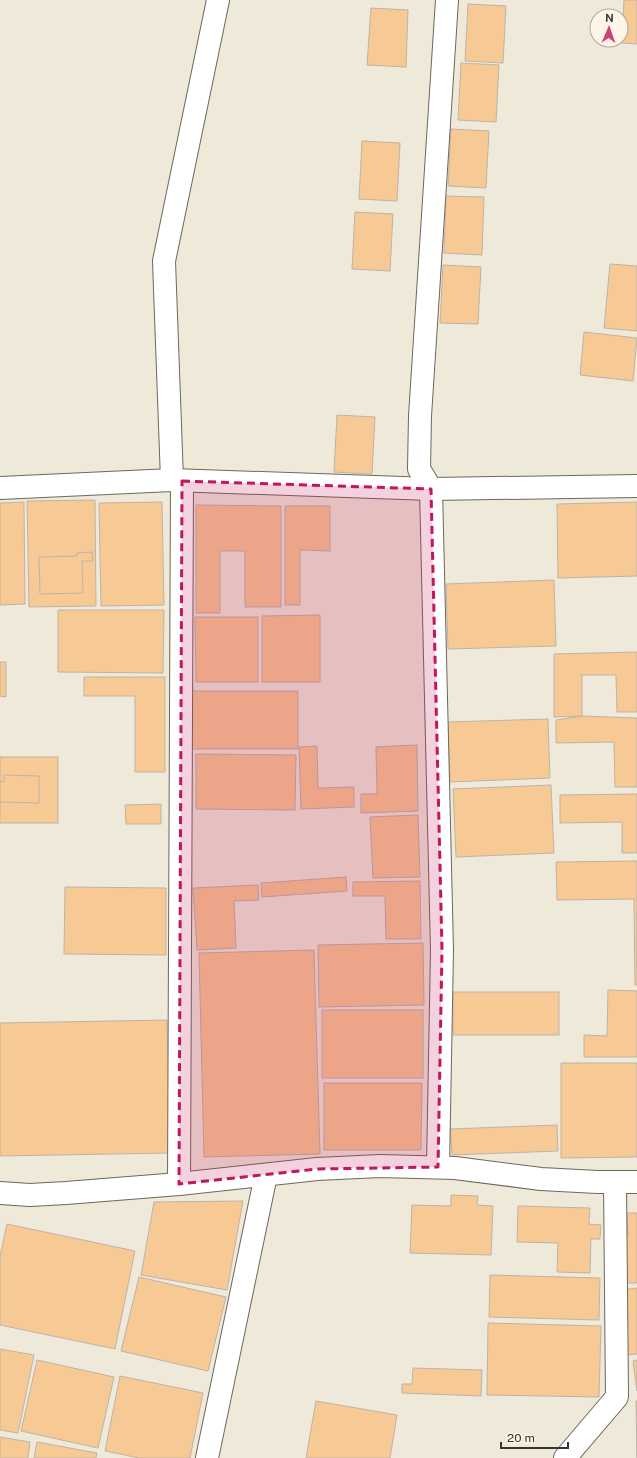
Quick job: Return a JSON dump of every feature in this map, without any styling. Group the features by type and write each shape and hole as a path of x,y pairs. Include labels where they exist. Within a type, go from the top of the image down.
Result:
{"street":[{"path":"179,1184 177,481 164,261 218,0"},
{"path":"438,1167 442,950 431,489 419,469 420,416 447,0"},
{"path":"0,488 177,481 431,489 637,486"},
{"path":"0,1193 30,1195 179,1184 317,1169 380,1166 438,1167 541,1179 637,1182"},
{"path":"207,1458 266,1175"},
{"path":"565,1458 617,1397 615,1182"}],"highlighted area":[{"path":"182,481 431,489 442,950 438,1167 317,1169 179,1184"}],"building":[{"path":"624,0 637,0 637,44 629,43 629,8 624,8"},
{"path":"468,4 506,6 503,63 465,61"},
{"path":"371,8 408,10 406,67 367,65"},
{"path":"461,63 499,65 496,122 458,120"},
{"path":"451,129 489,131 486,188 448,186"},
{"path":"362,141 400,143 397,201 359,199"},
{"path":"446,196 484,197 482,255 444,253"},
{"path":"355,212 393,214 390,271 352,269"},
{"path":"610,264 637,266 637,331 604,328"},
{"path":"443,265 481,267 478,324 440,323"},
{"path":"584,332 637,338 633,381 580,375"},
{"path":"337,415 375,417 372,474 334,472"},
{"path":"95,500 96,606 29,607 27,501"},
{"path":"24,502 25,604 0,605 0,503"},
{"path":"162,502 164,605 101,606 99,503"},
{"path":"637,502 637,576 558,578 557,504"},
{"path":"196,505 281,506 281,607 245,607 245,551 220,551 220,613 196,613"},
{"path":"285,506 330,506 330,551 300,550 300,605 285,605"},
{"path":"92,552 93,561 82,561 83,593 40,594 39,557 77,556 77,553"},
{"path":"554,580 556,646 448,649 446,584"},
{"path":"58,610 164,610 163,673 58,672"},
{"path":"320,615 320,682 262,682 262,616"},
{"path":"195,617 258,617 258,682 196,682"},
{"path":"637,652 637,712 617,712 616,675 582,675 582,716 554,717 554,654"},
{"path":"0,662 6,662 6,697 0,696"},
{"path":"84,677 165,677 165,772 135,772 135,696 84,696"},
{"path":"191,691 298,691 298,749 191,749"},
{"path":"582,716 637,718 637,787 615,787 614,742 556,743 556,720"},
{"path":"548,719 550,778 450,782 448,722"},
{"path":"417,745 418,811 361,813 361,794 377,794 376,747"},
{"path":"317,746 318,788 354,787 354,807 301,809 299,747"},
{"path":"196,754 296,755 295,810 196,809"},
{"path":"0,757 58,757 58,823 0,823"},
{"path":"4,775 39,776 39,803 0,802 0,781 4,782"},
{"path":"551,785 554,853 456,857 453,789"},
{"path":"637,794 637,853 622,853 622,822 560,823 560,795"},
{"path":"161,804 161,824 126,824 125,805"},
{"path":"418,815 420,877 373,878 370,817"},
{"path":"637,861 637,985 635,985 634,899 557,900 556,862"},
{"path":"346,877 347,891 262,897 261,883"},
{"path":"420,881 421,939 386,939 385,896 353,896 353,882"},
{"path":"258,885 259,900 234,901 236,948 197,950 193,888"},
{"path":"65,887 166,888 166,955 64,954"},
{"path":"423,943 424,1005 319,1007 318,945"},
{"path":"314,950 320,1154 204,1157 199,953"},
{"path":"608,990 637,991 637,1057 584,1057 584,1035 607,1036"},
{"path":"453,992 559,992 559,1035 453,1035"},
{"path":"322,1010 423,1010 423,1078 322,1078"},
{"path":"167,1020 170,1153 0,1156 0,1023"},
{"path":"561,1063 637,1063 637,1157 561,1158"},
{"path":"324,1083 422,1083 421,1150 324,1150"},
{"path":"557,1125 558,1151 452,1155 450,1129"},
{"path":"451,1195 478,1196 477,1205 493,1206 491,1255 410,1253 412,1205 451,1206"},
{"path":"243,1201 227,1290 141,1275 154,1202"},
{"path":"518,1206 590,1208 589,1224 601,1225 600,1239 591,1239 590,1273 557,1272 558,1243 517,1242"},
{"path":"627,1213 637,1213 637,1283 622,1283 620,1237 628,1236"},
{"path":"7,1224 135,1251 115,1349 0,1325 0,1256"},
{"path":"490,1275 600,1278 599,1320 489,1317"},
{"path":"139,1277 226,1297 208,1371 121,1351"},
{"path":"637,1288 637,1354 627,1355 621,1290"},
{"path":"488,1323 601,1326 599,1397 487,1395"},
{"path":"0,1349 34,1355 18,1433 0,1430"},
{"path":"37,1360 114,1377 98,1448 21,1431"},
{"path":"637,1360 637,1391 633,1361"},
{"path":"413,1368 482,1370 481,1396 402,1393 402,1384 412,1384"},
{"path":"120,1376 203,1393 190,1458 139,1458 105,1451"},
{"path":"316,1401 397,1415 390,1458 306,1458"},
{"path":"636,1401 637,1401 637,1458"},
{"path":"0,1437 30,1442 28,1458 0,1458"},
{"path":"37,1442 97,1453 96,1458 34,1458"}]}
